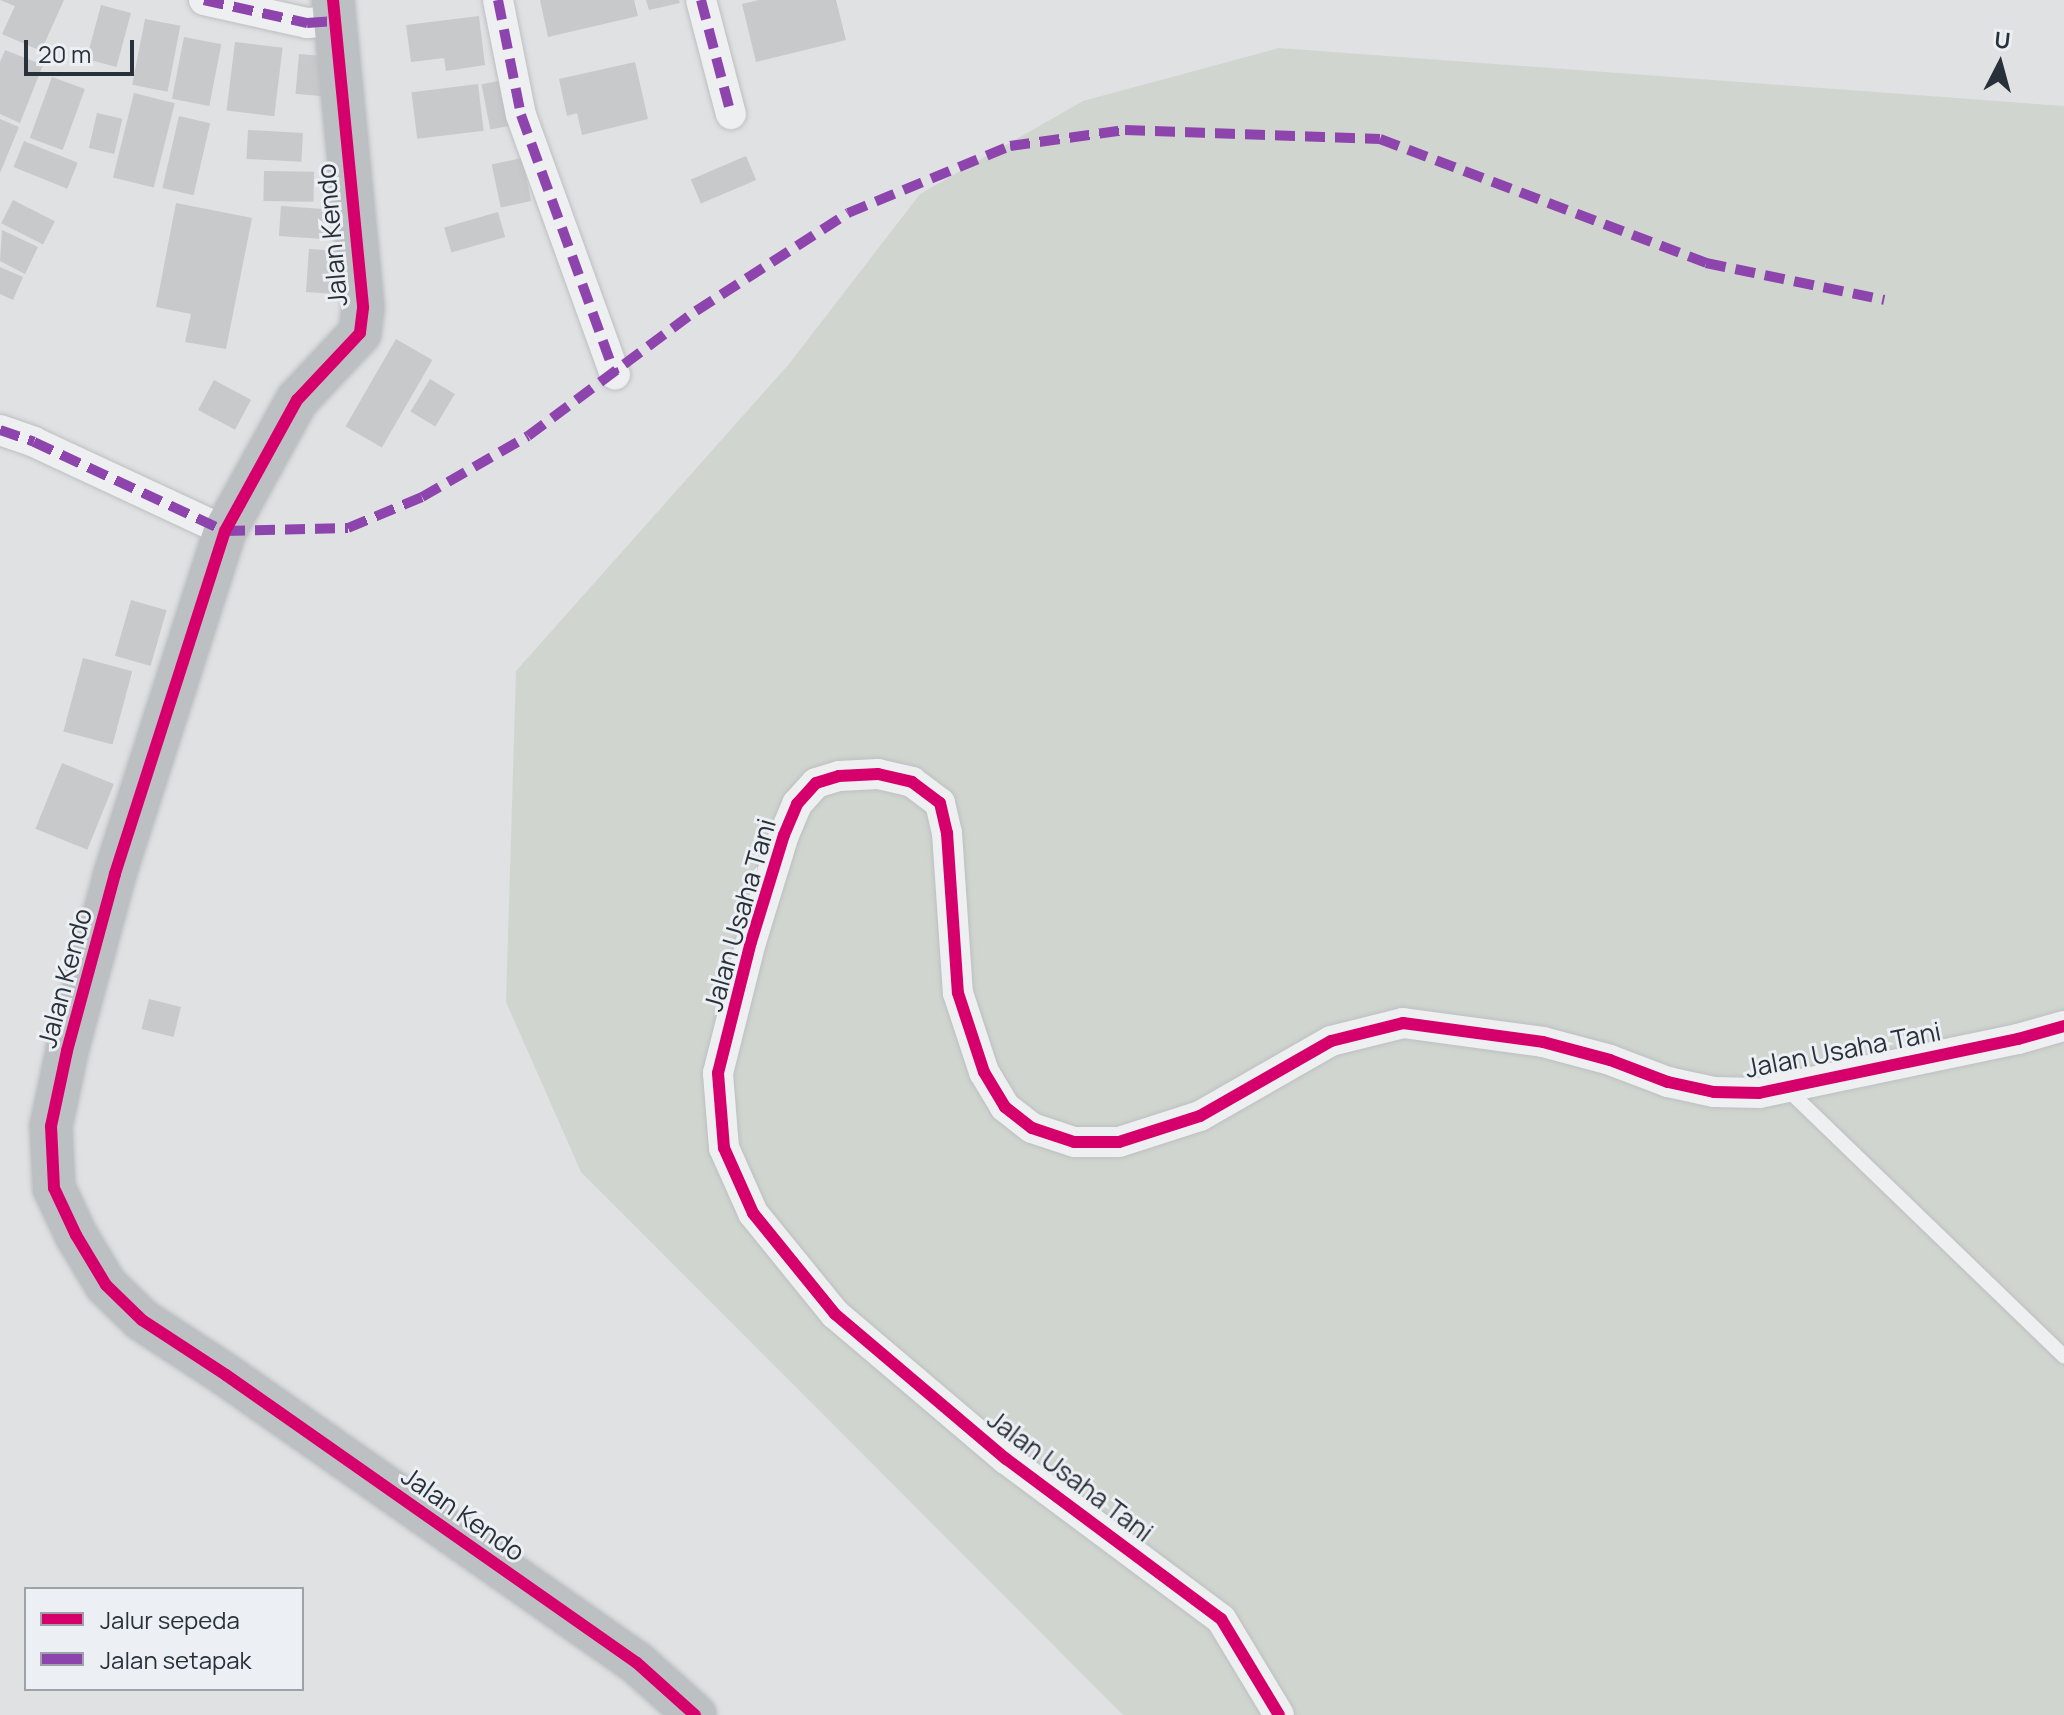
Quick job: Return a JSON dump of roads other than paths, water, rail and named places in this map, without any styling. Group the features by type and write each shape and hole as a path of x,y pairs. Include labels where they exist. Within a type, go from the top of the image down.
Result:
{"street":[{"path":"204,0 307,23 334,11"},
{"path":"498,0 521,115 615,374"},
{"path":"701,0 731,114"},
{"name":"Jalan Kendo","path":"334,11 363,308 360,333 297,400 225,531 115,874 67,1051 51,1126 54,1188 76,1235 106,1285 142,1320 226,1375 637,1663 695,1715"},
{"path":"0,430 34,442 225,531"},
{"name":"Jalan Usaha Tani","path":"1279,1715 1221,1619 1006,1459 835,1314 753,1213 724,1148 718,1073 751,942 797,804 816,783 839,776 878,774 912,782 940,803 947,833 958,993 984,1072 1005,1107 1032,1128 1074,1142 1119,1142 1200,1116 1331,1041 1403,1023 1543,1042 1610,1060 1668,1082 1714,1092 1759,1093 2018,1039 2064,1026"}],"lane":[{"path":"1785,1086 2064,1356"}]}
